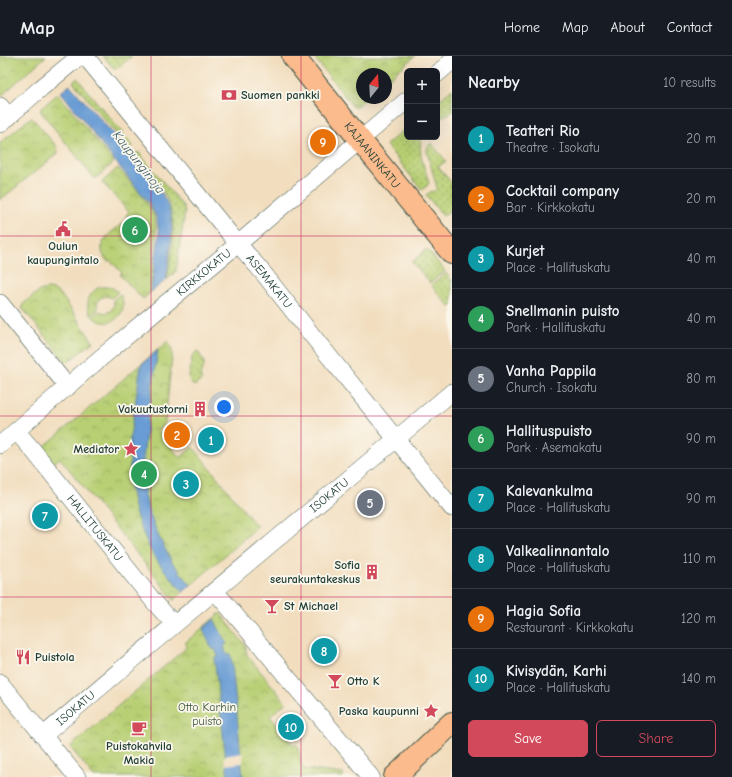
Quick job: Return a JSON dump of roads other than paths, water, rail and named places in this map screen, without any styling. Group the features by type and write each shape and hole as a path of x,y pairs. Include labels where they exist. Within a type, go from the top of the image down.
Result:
{"main road":[{"name":"KAJAANINKATU","path":"293,56 452,253"},
{"path":"395,777 452,723"}],"street":[{"path":"3,116 41,88 80,56"},
{"name":"ASEMAKATU","path":"85,56 264,274 452,508"},
{"path":"440,71 452,61"},
{"name":"KIRKKOKATU","path":"0,445 84,372 238,244 404,103"},
{"path":"0,303 68,387"},
{"name":"ISOKATU","path":"211,595 452,392"},
{"name":"HALLITUSKATU","path":"16,431 155,603 174,624"},
{"path":"174,624 211,595 371,777"},
{"name":"ISOKATU","path":"43,736 174,624"},
{"path":"0,682 77,777"}],"water":[{"path":"70,85 153,181 169,208 172,231 166,280 151,292 159,235 157,219 149,203 61,92"},
{"path":"158,350 147,422 142,469 144,489 148,510 159,537 172,562 191,585 183,592 152,553 135,512 130,487 130,438 141,365"},
{"path":"214,619 227,644 224,646 226,653 230,653 232,663 243,777 228,777 214,658 218,656 215,649 212,649 203,629"}],"place":[{"name":"Suomen pankki","path":"229,95"},
{"name":"Hagia Sofia","path":"323,142"},
{"name":"Oulun kaupungintalo","path":"63,229"},
{"name":"Hallituspuisto","path":"135,230"},
{"name":"Vakuutustorni","path":"200,409"},
{"name":"Cocktail company","path":"177,435"},
{"name":"Teatteri Rio","path":"211,440"},
{"name":"Mediator","path":"131,449"},
{"name":"Snellmanin puisto","path":"144,474"},
{"name":"Kurjet","path":"186,484"},
{"name":"Vanha Pappila","path":"370,503"},
{"name":"Kalevankulma","path":"45,516"},
{"name":"Sofia seurakuntakeskus","path":"372,572"},
{"name":"St Michael","path":"272,606"},
{"name":"Valkealinnantalo","path":"324,651"},
{"name":"Puistola","path":"23,657"},
{"name":"Otto K","path":"335,681"},
{"name":"Paska kaupunni","path":"431,711"},
{"name":"Kivisydän, Karhi","path":"291,727"},
{"name":"Puistokahvila Makia","path":"139,728"}],"water label":[{"name":"Kaupunginoja","path":"139,162"}],"park label":[{"name":"Otto Karhin puisto","path":"207,714"}]}
